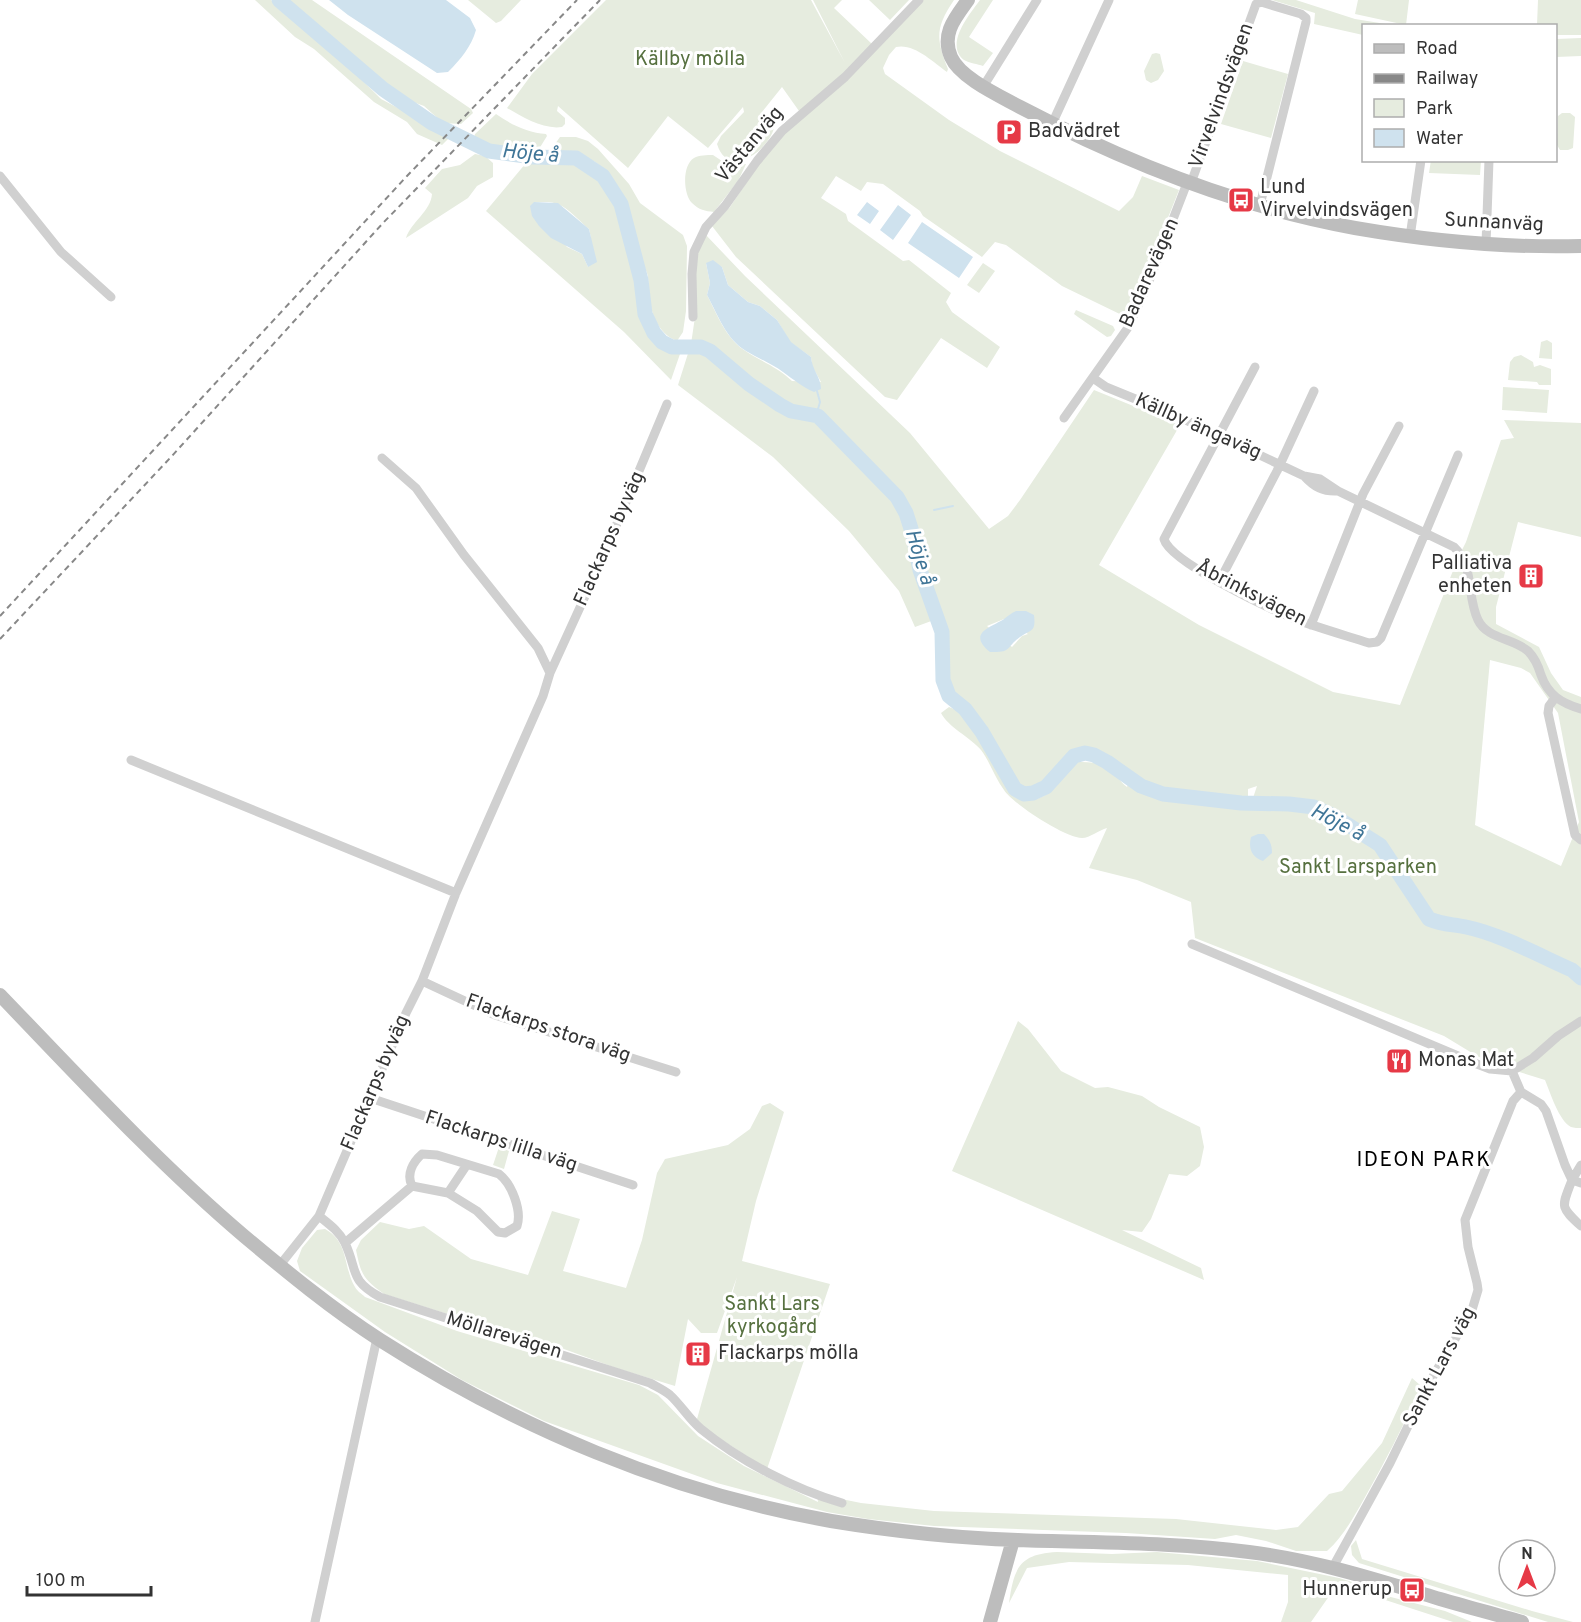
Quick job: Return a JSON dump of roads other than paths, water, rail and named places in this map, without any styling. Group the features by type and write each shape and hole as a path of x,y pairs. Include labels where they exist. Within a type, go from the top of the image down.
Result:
{"main road":[{"name":"Sunnanväg","path":"968,0 948,29 948,48 952,60 983,87 1052,124 1189,183 1260,205 1353,228 1410,237 1486,244 1581,246"},
{"path":"0,995 84,1082 196,1192 280,1265 377,1338 459,1388 526,1421 621,1462 690,1486 766,1507 826,1520 944,1535 1245,1551 1333,1567 1522,1622"},
{"path":"990,1622 1013,1540"},
{"path":"1440,1599 1490,1622"}],"street":[{"name":"Västanväg","path":"693,317 694,252 706,226 725,206 782,131 845,77 919,0"},
{"path":"983,87 1037,0"},
{"path":"1052,124 1109,0"},
{"name":"Virvelvindsvägen","path":"1189,183 1256,4 1261,2 1301,14 1306,18 1306,22 1260,205"},
{"path":"1410,237 1421,162"},
{"path":"1486,244 1489,162"},
{"path":"0,176 60,252 111,297"},
{"name":"Badarevägen","path":"1064,418 1127,329 1146,289 1189,183"},
{"path":"1218,435 1255,366"},
{"name":"Källby ängaväg","path":"1093,378 1106,387 1218,435 1304,476 1320,479 1338,490 1443,540 1460,553 1469,572 1478,621 1492,634 1524,648 1533,656 1546,687 1555,698"},
{"path":"1219,582 1280,464 1314,391"},
{"name":"Flackarps byväg","path":"280,1265 319,1215 422,981 456,893 668,404"},
{"path":"1311,624 1361,501 1399,426"},
{"name":"Åbrinksvägen","path":"1218,435 1164,539 1166,545 1172,552 1219,582 1281,613 1369,643 1377,642 1381,638 1425,531"},
{"path":"1425,531 1458,455"},
{"path":"382,458 416,488 464,555 538,648 550,673"},
{"path":"1581,709 1555,698 1548,712 1575,835 1581,840"},
{"path":"131,760 456,893"},
{"path":"1192,944 1490,1069 1512,1071 1581,1021"},
{"name":"Flackarps stora väg","path":"422,981 495,1015 676,1072"},
{"path":"1512,1071 1521,1092 1544,1107 1574,1178"},
{"name":"Sankt Lars väg","path":"1333,1567 1390,1463 1428,1384 1472,1310 1478,1290 1466,1240 1465,1220 1513,1101 1521,1092"},
{"name":"Flackarps lilla väg","path":"370,1098 633,1185"},
{"path":"422,1154 437,1155 466,1166 489,1170 505,1179 517,1209 519,1221 517,1226 505,1233 498,1232 477,1210 448,1193 412,1186 411,1170 415,1160 422,1154"},
{"path":"1581,1165 1563,1202 1565,1212 1581,1226"},
{"path":"448,1193 466,1166"},
{"path":"345,1243 412,1186"},
{"name":"Möllarevägen","path":"319,1215 338,1232 345,1243 355,1275 360,1283 380,1297 650,1383 669,1394 698,1427 718,1442 789,1484 814,1495 843,1503"},
{"path":"315,1622 377,1338"}],"water":[{"path":"329,0 446,0 470,18 476,30 468,47 448,72 437,73"},
{"path":"534,202 558,203 589,229 597,262 588,267 582,254 551,238 532,216 530,206"},
{"path":"867,202 879,211 870,224 857,215"},
{"path":"898,205 911,215 893,240 880,230"},
{"path":"922,222 973,257 959,278 908,243"},
{"path":"713,260 722,267 728,285 748,302 760,306 777,320 791,342 811,357 821,389 814,392 806,388 779,369 746,351 733,340 707,295 710,283 706,263"},
{"path":"1016,611 1026,611 1034,615 1034,627 1008,649 990,652 981,640 983,632"},
{"path":"1264,834 1272,848 1272,853 1263,861 1254,855 1251,849 1251,837"}],"waterway":[{"name":"Höje å","path":"279,0 383,89 432,123 489,151 533,157 576,158 603,176 621,204 641,280 645,314 654,333 662,342 672,347 701,347 710,351 749,384 780,405 791,411 818,416 897,497 906,513 920,570 942,632 943,680 949,696 965,709 982,732 1015,789 1024,794 1046,787 1074,756 1085,753 1107,762 1141,786 1163,794 1241,803 1314,807 1334,816 1380,845 1429,919 1479,930 1506,940 1572,970 1581,978"},
{"path":"816,416 820,402 817,391"},
{"path":"934,510 953,506"}],"railway":[{"path":"0,616 407,176 577,0"},
{"path":"0,639 171,457 383,223 600,0"}],"place":[{"name":"Badvädret","path":"1009,132"},
{"name":"Lund Virvelvindsvägen","path":"1241,200"},
{"name":"Palliativa enheten","path":"1531,576"},
{"name":"Monas Mat","path":"1399,1061"},
{"name":"Flackarps mölla","path":"698,1354"},
{"name":"Hunnerup","path":"1412,1590"}],"district":[{"name":"IDEON PARK","path":"1424,1160"}],"park label":[{"name":"Källby mölla","path":"690,60"},
{"name":"Sankt Larsparken","path":"1358,868"},
{"name":"Sankt Lars kyrkogård","path":"772,1316"}]}
